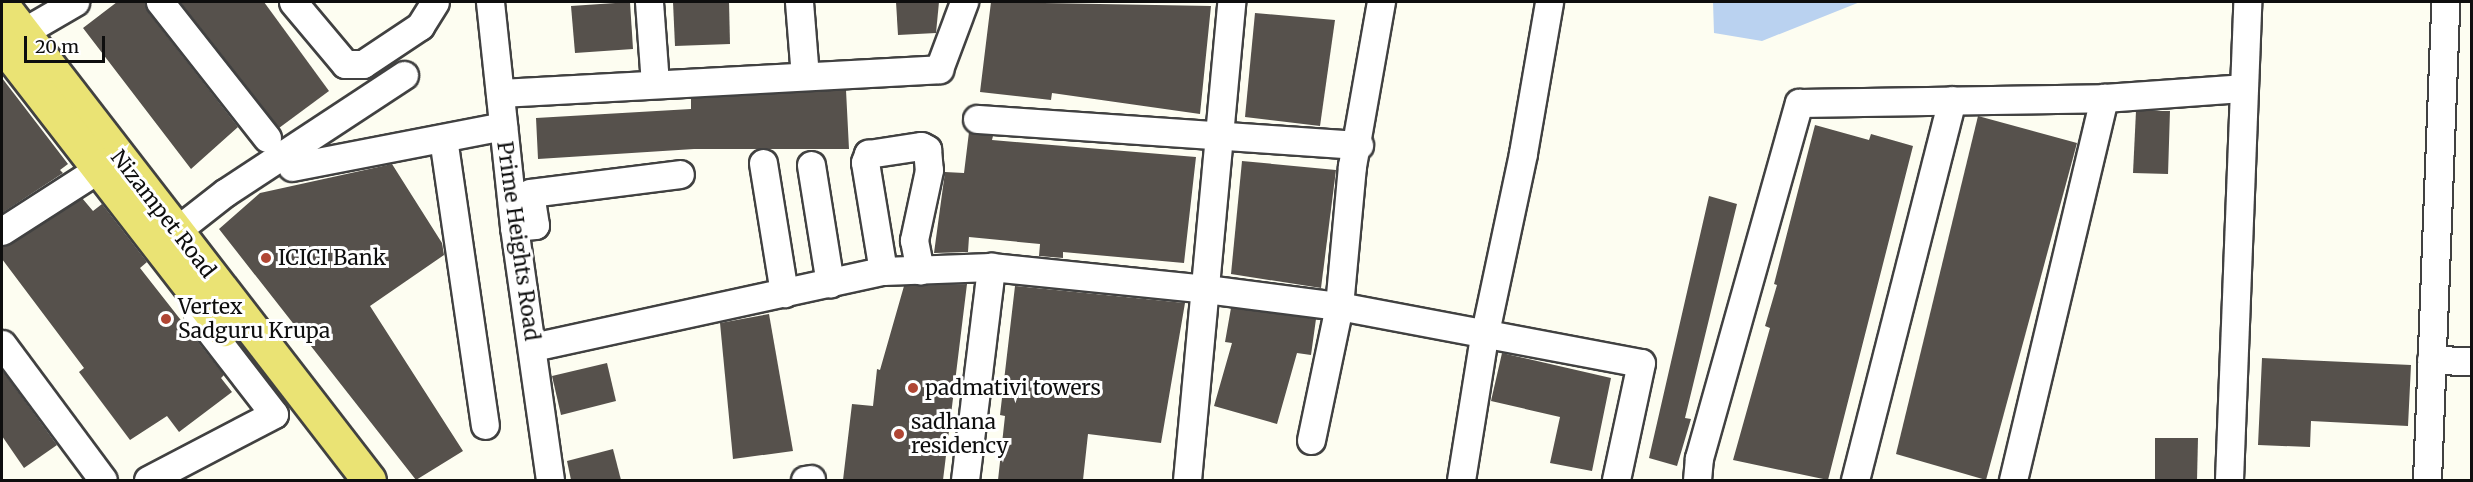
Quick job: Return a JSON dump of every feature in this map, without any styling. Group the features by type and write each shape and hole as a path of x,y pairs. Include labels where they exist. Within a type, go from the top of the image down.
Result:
{"main road":[{"name":"Nizampet Road","path":"2,5 8,40 94,173 344,480"},
{"name":"Nizampet Road","path":"8,40 176,231 369,480"}],"street":[{"path":"8,40 75,2"},
{"path":"160,2 267,138"},
{"path":"293,2 345,64 363,64 420,26 435,2"},
{"name":"Prime Heights Road","path":"490,2 514,227 549,480"},
{"path":"649,2 655,84"},
{"path":"799,2 805,76"},
{"path":"500,93 939,69 964,2"},
{"path":"1186,480 1206,289 1231,2"},
{"path":"1311,440 1339,306 1352,166 1359,145 1382,2"},
{"path":"1461,480 1484,337 1523,153 1549,2"},
{"path":"2229,480 2247,2"},
{"path":"2427,480 2445,2"},
{"path":"2,58 94,173 274,414 148,480"},
{"path":"176,231 226,192 404,75"},
{"path":"1697,480 1699,458 1796,108 1804,102 2104,98 2242,88"},
{"path":"2013,480 2104,98"},
{"path":"1856,480 1952,100"},
{"path":"977,119 1359,145"},
{"path":"292,167 502,126"},
{"path":"443,138 485,425"},
{"path":"883,271 865,162 868,154 921,146 927,149 929,170 914,240 920,270"},
{"path":"763,163 784,293"},
{"path":"811,165 830,283"},
{"path":"2,231 94,173"},
{"path":"514,227 535,225 530,193 680,174"},
{"path":"532,347 883,271 991,267 1206,289 1339,306 1484,337 1641,363 1616,480"},
{"path":"965,480 991,267"},
{"path":"2,344 103,480"},
{"path":"2431,360 2472,361"}],"water":[{"path":"1713,2 1860,2 1762,41 1714,33"}],"building":[{"path":"117,2 145,2 148,12 238,127 191,169 83,28"},
{"path":"180,2 264,2 329,91 279,128"},
{"path":"630,2 633,49 575,53 571,6"},
{"path":"673,2 729,2 730,44 675,46"},
{"path":"896,2 939,2 936,33 898,35"},
{"path":"991,2 1211,6 1200,114 1052,93 1051,100 980,92"},
{"path":"1255,13 1335,20 1320,126 1245,117"},
{"path":"2,78 68,164 60,170 63,173 2,213"},
{"path":"846,90 849,149 694,149 538,159 536,118 691,109 691,98"},
{"path":"2136,111 2170,111 2168,174 2133,173"},
{"path":"1978,116 2077,143 1986,480 1896,454"},
{"path":"1815,125 1869,140 1871,134 1913,146 1828,480 1733,460 1770,328 1765,326 1777,285 1774,284"},
{"path":"969,132 993,136 992,140 1196,157 1184,263 1063,252 1063,258 1039,256 1040,244 969,237 968,252 934,253 945,172 964,173"},
{"path":"1242,161 1336,170 1321,288 1231,274"},
{"path":"392,164 442,243 444,255 370,306 463,451 416,480 219,229 260,193"},
{"path":"1709,196 1737,204 1685,418 1691,419 1677,466 1649,458"},
{"name":"Vertex Sadguru Krupa","path":"82,198 93,211 102,204 147,262 140,268 224,375 221,378 232,392 179,432 167,416 130,440 79,372 84,368 2,259 2,247"},
{"path":"967,284 943,480 843,480 852,404 873,406 877,369 880,370 904,286"},
{"path":"1015,286 1185,303 1161,443 1088,434 1083,480 998,480 1005,416 1000,415"},
{"path":"1231,308 1316,319 1311,355 1297,353 1277,424 1214,406 1232,343 1225,342"},
{"path":"769,314 793,451 733,459 720,323"},
{"path":"1502,353 1611,378 1592,471 1550,463 1560,417 1491,401"},
{"path":"2262,358 2411,365 2408,426 2311,421 2310,447 2258,445"},
{"path":"607,363 616,401 561,415 552,376"},
{"path":"2,370 57,445 24,468 2,436"},
{"path":"2155,438 2198,438 2197,480 2155,480"},
{"path":"613,449 621,480 571,480 567,461"}],"place":[{"name":"ICICI Bank","path":"266,258"},
{"name":"Vertex Sadguru Krupa","path":"166,319"},
{"name":"padmativi towers","path":"913,388"},
{"name":"sadhana residency","path":"899,434"}]}
